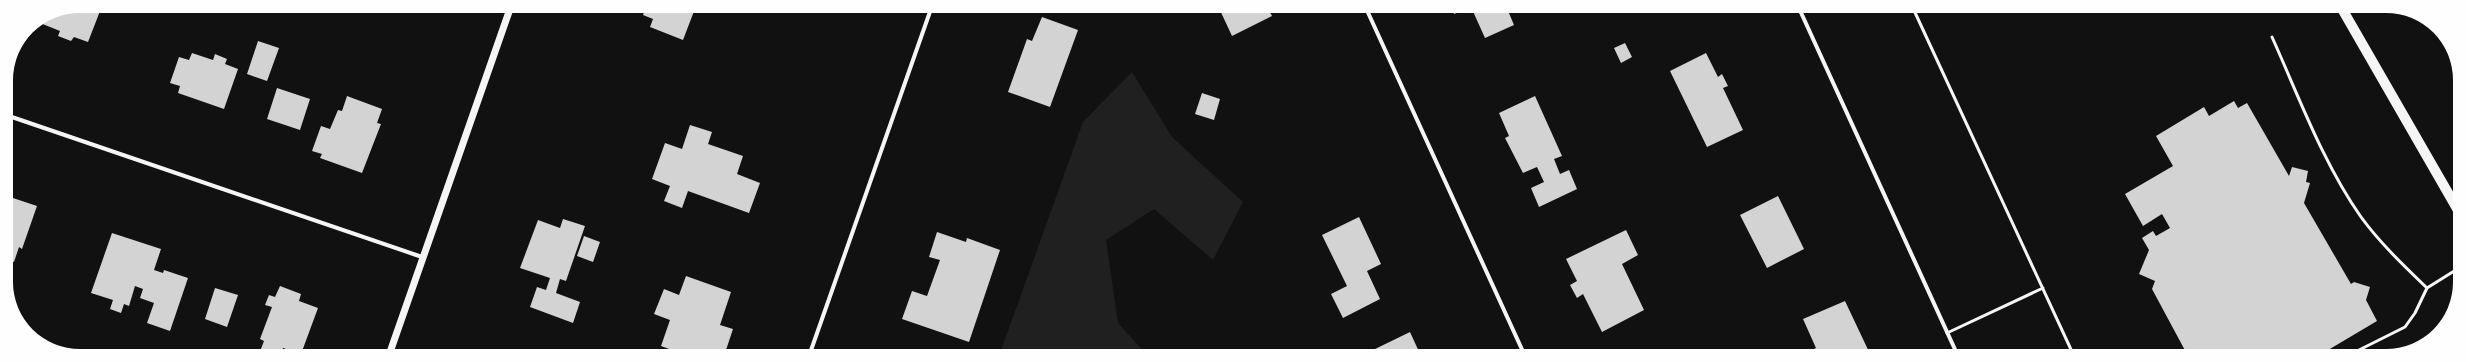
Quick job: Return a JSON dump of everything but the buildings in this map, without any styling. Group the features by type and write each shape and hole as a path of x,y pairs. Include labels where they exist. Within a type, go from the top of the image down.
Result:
{"main road":[{"path":"2344,13 2453,202"}],"street":[{"path":"391,349 422,257 509,13"},
{"path":"812,349 930,13"},
{"path":"1368,13 1522,349"},
{"path":"1801,13 1955,349"},
{"path":"13,117 422,257"}],"lane":[{"path":"1915,13 2071,349"},
{"path":"2272,37 2324,151 2346,192 2362,217 2386,246 2427,288"},
{"path":"2361,349 2405,327 2415,314 2427,288 2453,272"},
{"path":"1947,333 2043,288"}],"shaded area":[{"path":"1132,72 1172,137 1243,202 1213,260 1154,209 1106,240 1118,323 1142,349 1002,349 1083,122"}]}
